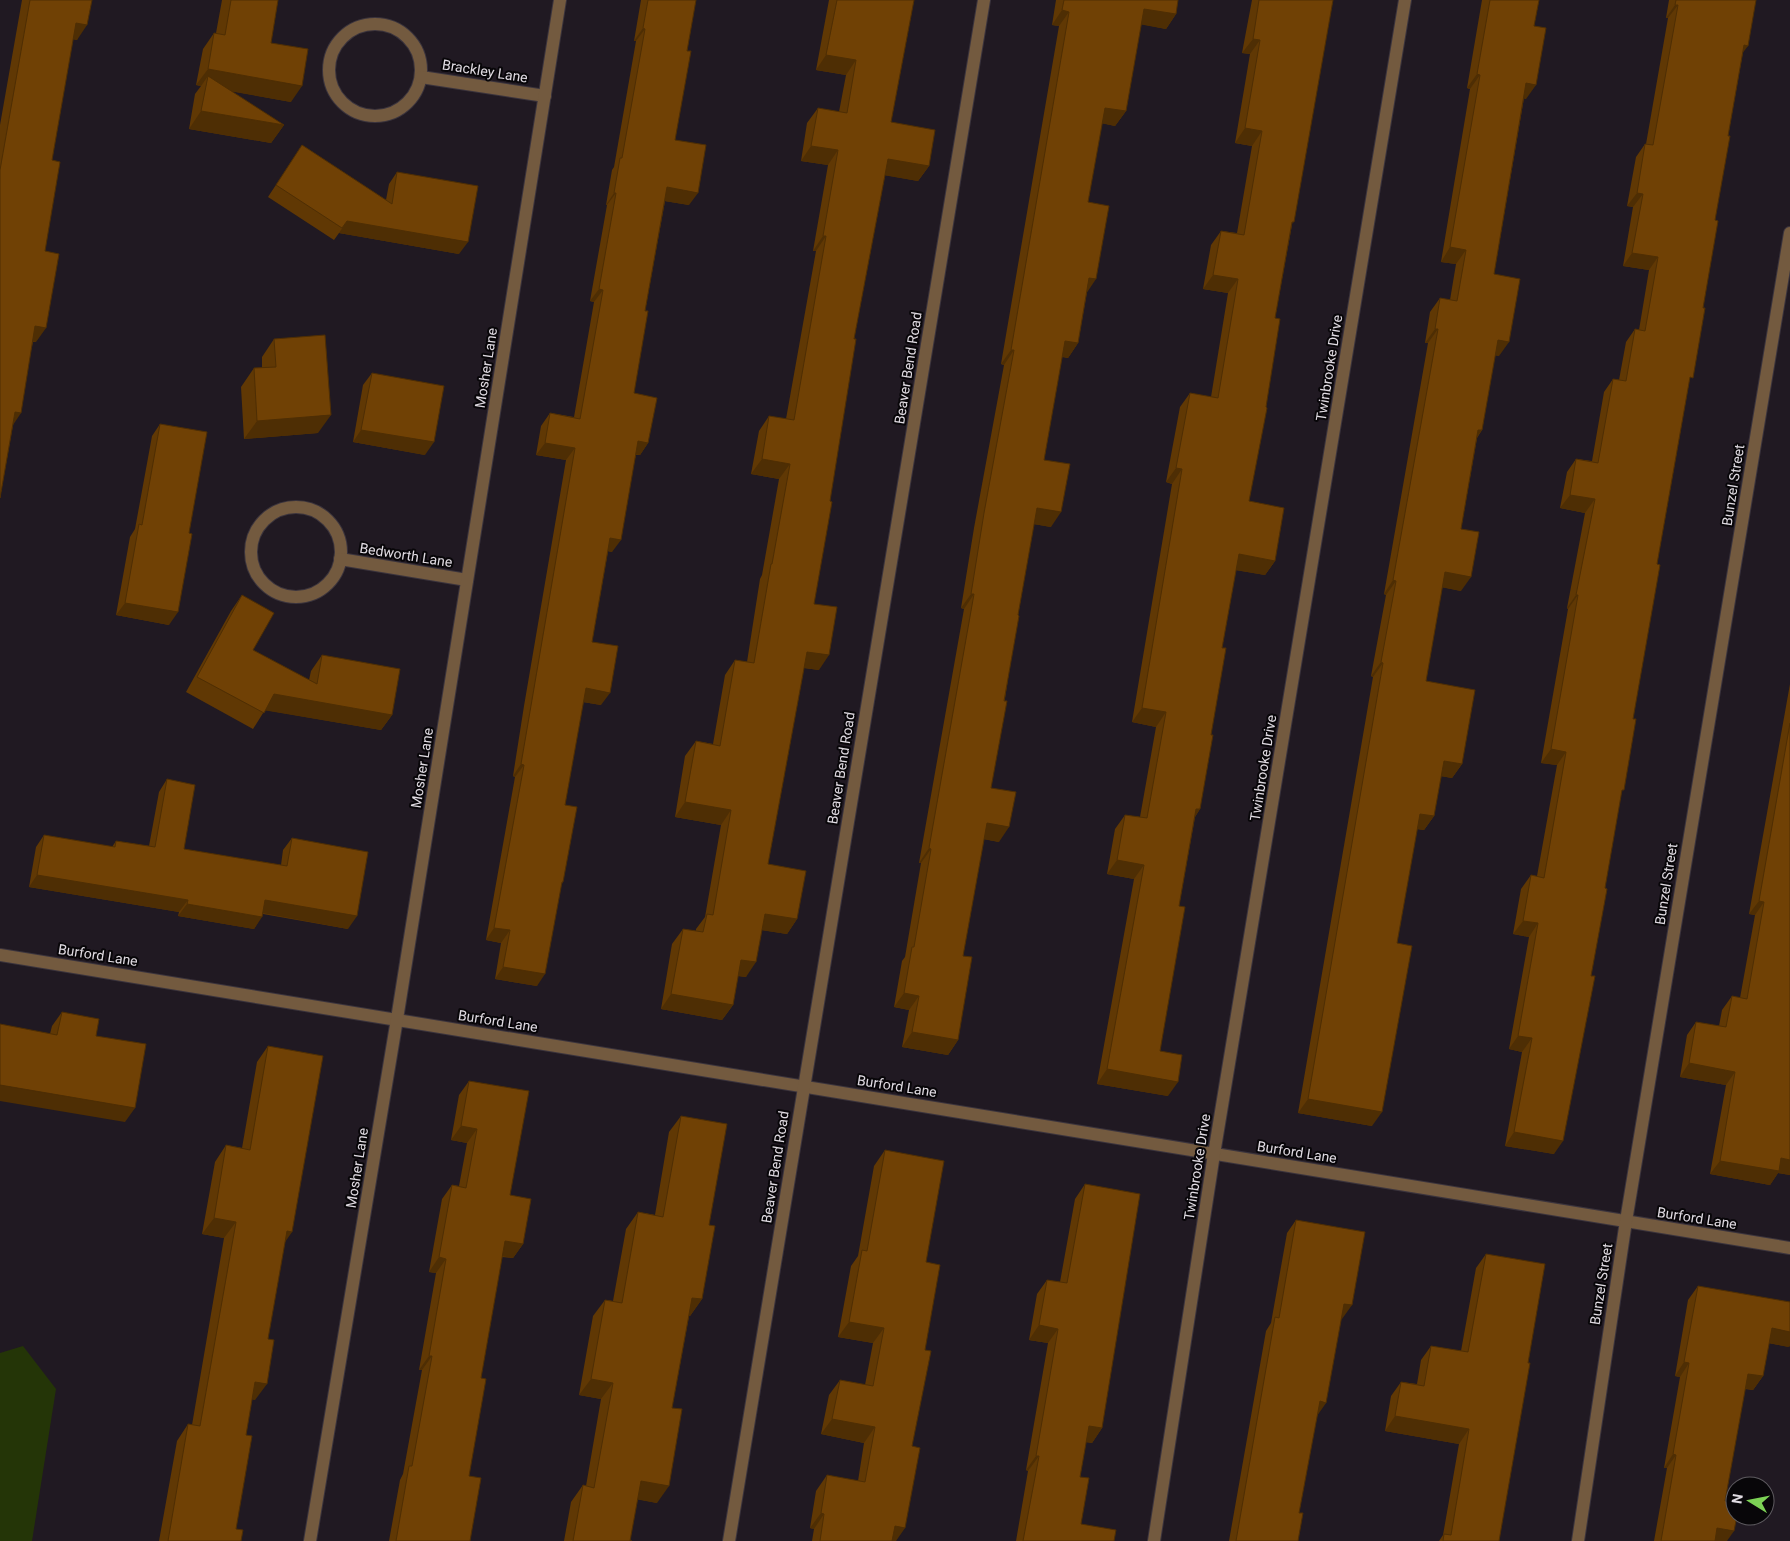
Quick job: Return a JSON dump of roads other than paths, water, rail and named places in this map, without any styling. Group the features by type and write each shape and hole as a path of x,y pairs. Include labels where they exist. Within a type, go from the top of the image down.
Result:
{"street":[{"name":"Mosher Lane","path":"310,1541 397,1019 560,0"},
{"name":"Beaver Bend Road","path":"729,1541 984,0"},
{"name":"Twinbrooke Drive","path":"1154,1541 1214,1154 1405,0"},
{"name":"Brackley Lane","path":"382,24 399,30 412,42 420,59 421,77 415,94 403,108 387,116 368,117 351,111 338,99 330,83 329,64 335,47 347,33 364,25 382,24"},
{"name":"Brackley Lane","path":"421,77 545,96"},
{"name":"Bunzel Street","path":"1578,1541 1626,1221 1790,233"},
{"name":"Bedworth Lane","path":"303,507 319,513 332,526 340,541 340,559 334,576 322,589 306,597 288,597 272,591 259,579 252,563 251,545 257,528 269,515 285,508 303,507"},
{"name":"Bedworth Lane","path":"340,559 467,580"},
{"name":"Burford Lane","path":"0,955 1790,1248"}]}
